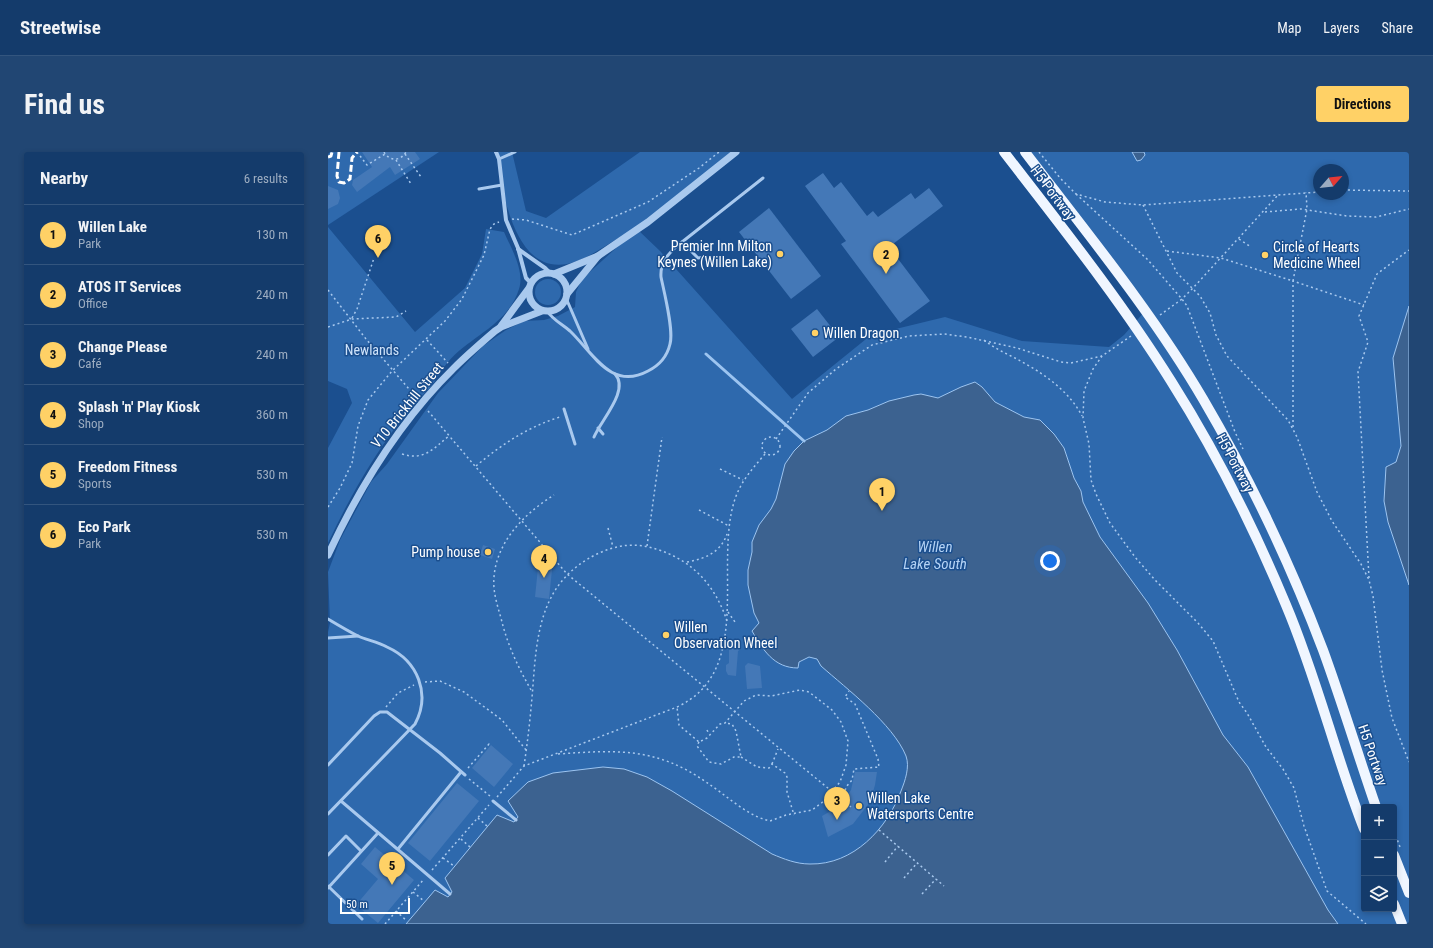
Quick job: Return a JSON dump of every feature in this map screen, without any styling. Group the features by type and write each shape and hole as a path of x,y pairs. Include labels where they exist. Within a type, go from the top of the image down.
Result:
{"main road":[{"name":"H5 Portway","path":"1004,152 1144,339 1209,444 1242,506 1269,565 1306,656 1361,820"},
{"name":"H5 Portway","path":"1025,152 1145,311 1202,397 1224,436 1276,539 1323,651 1375,804"},
{"path":"1397,863 1409,893"},
{"path":"1397,912 1402,924"}],"street":[{"path":"496,152 499,159 506,220 518,248 526,278 530,286 530,299 537,308 545,311 556,309 598,256"},
{"path":"530,286 537,276 552,273 598,256 648,222 736,152"},
{"path":"518,248 564,282 566,296"},
{"name":"V10 Brickhill Street","path":"328,555 358,495 377,464 410,417 454,368 501,326 530,286"},
{"name":"V10 Brickhill Street","path":"501,326 545,311"}],"lane":[{"path":"499,159 515,152"},
{"path":"545,311 570,332 596,361 615,374 626,377 644,373 662,362 668,351 671,339 661,271 662,265 669,254 682,242 763,178"},
{"path":"479,189 502,186"},
{"path":"682,242 698,258 706,257"},
{"path":"566,296 589,352"},
{"path":"594,437 619,391 619,380 615,374"},
{"path":"564,409 575,444"},
{"path":"598,428 603,434"},
{"path":"328,619 358,636 388,647 399,653 409,662 421,683 421,708 419,716 410,730 328,814"},
{"path":"328,638 358,636"},
{"path":"328,765 374,716 383,712 388,712 440,753 463,774 398,849"},
{"path":"341,801 450,894"},
{"path":"493,801 516,820"},
{"path":"362,919 328,887 378,833"},
{"path":"328,856 346,836 361,851"}],"path":[{"path":"357,152 367,164 384,153 389,158 396,160 411,184"},
{"path":"511,219 526,220 572,236 648,202 699,168 719,152"},
{"path":"1039,152 1060,178 1076,194 1105,202 1143,205 1313,192"},
{"path":"396,160 405,153 421,177"},
{"path":"1349,190 1409,191"},
{"path":"1293,429 1293,281 1307,210 1306,192"},
{"path":"1158,316 1182,299 1193,288 1265,212 1279,194"},
{"path":"1143,205 1177,272 1193,288 1210,313 1216,335 1227,356 1288,420 1293,429 1317,492 1332,521 1361,564 1369,580"},
{"path":"1265,212 1307,210 1347,216 1376,217 1409,209"},
{"path":"328,507 340,488 352,463 358,426 368,400 392,371 427,340 445,321 462,299 484,255 490,229 494,224 502,221"},
{"path":"1239,239 1251,247"},
{"path":"1409,250 1377,274 1359,316 1368,342 1358,372 1369,580 1373,596 1382,670 1392,718 1409,762"},
{"path":"1167,251 1221,258 1364,305"},
{"path":"352,319 357,309 374,258"},
{"path":"328,290 392,371 414,396"},
{"path":"328,327 352,319 396,316 406,311"},
{"path":"776,438 808,393 836,369 872,345 909,336 944,334 984,340 1017,348 1061,362 1071,363 1102,356"},
{"path":"1133,334 1102,356 1087,380 1083,400 1083,418 1089,444 1091,480 1101,507 1110,523 1154,580 1198,623 1213,641 1239,702 1248,713 1266,747 1283,769 1294,788 1304,826 1328,891 1366,924"},
{"path":"427,340 448,363 452,359"},
{"path":"984,340 994,348 1033,368 1055,384 1069,396 1083,418"},
{"path":"428,411 567,574 851,807"},
{"path":"476,466 503,444 524,431 566,415"},
{"path":"402,454 413,458 422,456 450,435"},
{"path":"647,546 662,437"},
{"path":"768,437 776,438 780,444 779,451 772,455 765,454 762,450 762,442 768,437"},
{"path":"490,746 488,744 472,766 463,774 494,800 524,766 677,707 704,687 718,664 728,622 728,532 735,499 743,480 765,454"},
{"path":"720,469 743,480"},
{"path":"532,691 511,652 503,628 494,588 496,568 503,547 512,530 542,502 554,495"},
{"path":"699,510 729,526"},
{"path":"608,528 613,547"},
{"path":"686,562 701,559 715,551 721,546 728,532"},
{"path":"524,766 539,629 552,594 567,574 592,556 613,547 624,545 647,546 665,552 686,562 709,584 723,607 728,622"},
{"path":"728,612 735,622"},
{"path":"383,712 390,701 406,688 421,683 440,681 464,692 502,720 526,750"},
{"path":"556,754 606,750 633,752 658,757 690,771 726,794 745,810 770,822 786,815 794,815 812,810 832,792 840,782 845,770 848,741 841,722 832,710 824,702 809,692 800,690 776,695 750,697 725,722 720,724 699,742 697,746 709,762 721,764 734,757 741,757 757,767 769,768 778,748"},
{"path":"843,800 846,787 852,780 854,769 879,766 878,759 855,704 846,697 849,691"},
{"path":"677,707 679,725 699,742"},
{"path":"725,722 732,724 736,731 741,757"},
{"path":"707,730 709,734"},
{"path":"772,764 785,772 787,777 787,792 794,815"},
{"path":"384,924 493,801"},
{"path":"478,818 487,826"},
{"path":"880,830 944,886"},
{"path":"460,838 470,847"},
{"path":"885,862 898,846"},
{"path":"443,858 454,866"},
{"path":"904,878 917,863"},
{"path":"922,894 936,879"},
{"path":"413,892 424,901"},
{"path":"396,911 407,921"}],"green space":[{"path":"328,152 439,152 328,225"},
{"path":"496,152 512,152 526,211 546,218 640,152 736,152 637,229 660,251 792,399 871,335 945,317 1022,341 1109,347 1124,335 1145,311 1025,152 1409,152 1409,924 328,924 328,632 330,623 328,572 340,540 371,482 387,464 438,393 483,346 506,330 524,321 544,320 558,316 575,307 576,292 582,279 635,231 618,238 585,258 567,264 549,264 534,256 522,242 507,206"},
{"name":"Newlands","path":"328,227 415,332 465,288 482,254 486,229 504,232 519,267 520,282 514,301 506,312 498,321 457,353 448,362 432,386 413,405 396,426 364,474 328,543 328,448 352,403 347,389 328,381"},
{"path":"548,279 557,283 561,292 557,301 548,305 539,301 535,292 539,283"}],"water":[{"path":"1132,152 1144,152 1145,155 1141,160 1137,161"},
{"path":"1409,306 1409,585 1388,522 1384,501 1386,467 1396,462 1401,446 1393,358"},
{"name":"Willen Lake South","path":"975,382 982,387 995,402 1024,417 1040,420 1054,434 1064,448 1074,478 1081,491 1083,502 1100,537 1148,603 1177,650 1223,735 1248,767 1328,910 1338,924 406,924 435,890 448,897 452,892 445,878 497,815 514,822 518,817 508,801 528,782 553,773 603,767 624,769 647,777 772,854 795,862 805,864 826,863 854,851 866,842 887,819 895,805 903,787 906,774 906,756 900,744 880,720 856,696 821,666 817,659 809,657 799,662 798,668 790,667 782,665 770,657 760,645 752,631 759,623 754,613 748,585 748,570 752,552 752,542 759,525 771,509 776,499 785,464 794,451 804,441 827,430 846,416 868,410 889,401 921,394 938,398"}],"building":[{"path":"362,152 415,152 420,159 395,175 390,167 357,192 352,185 353,180 372,167"},
{"path":"823,173 834,188 841,182 867,216 873,211 878,217 911,193 915,199 929,188 943,206 889,247 930,301 900,323 841,244 846,241 805,186"},
{"path":"328,186 338,190 340,198 338,204 328,209"},
{"name":"Premier Inn Milton Keynes (Willen Lake)","path":"769,208 821,276 791,299 739,232"},
{"name":"Willen Dragon","path":"817,309 839,337 813,357 791,329"},
{"name":"Pump house","path":"483,545 495,549 492,559 480,555"},
{"path":"539,558 553,560 549,599 535,597"},
{"path":"733,640 741,644 741,649 738,651 736,676 728,675 726,671 726,665 729,663 729,642"},
{"path":"748,663 760,666 762,688 747,689 745,666"},
{"path":"491,745 513,764 494,787 472,768"},
{"name":"Willen Lake Watersports Centre","path":"855,772 877,772 870,802 853,824 828,837 822,816 843,802 851,790"},
{"path":"457,783 479,801 430,861 408,843"},
{"path":"375,847 414,880 378,923 356,905 378,879 361,864"}],"waterway":[{"path":"706,354 804,441"}],"railway":[{"path":"328,157 331,156 332,152"},
{"path":"339,152 337,176 339,182 344,183 350,179 352,158 357,152"}],"place":[{"name":"Premier Inn Milton Keynes (Willen Lake)","path":"780,254"},
{"name":"Circle of Hearts Medicine Wheel","path":"1265,255"},
{"name":"Eco Park","path":"378,258"},
{"name":"ATOS IT Services","path":"886,274"},
{"name":"Willen Dragon","path":"815,333"},
{"name":"Willen Lake","path":"882,511"},
{"name":"Pump house","path":"488,552"},
{"name":"Splash 'n' Play Kiosk","path":"544,578"},
{"name":"Willen Observation Wheel","path":"666,635"},
{"name":"Willen Lake Watersports Centre","path":"859,806"},
{"name":"Change Please","path":"837,820"},
{"name":"Freedom Fitness","path":"392,885"}]}
